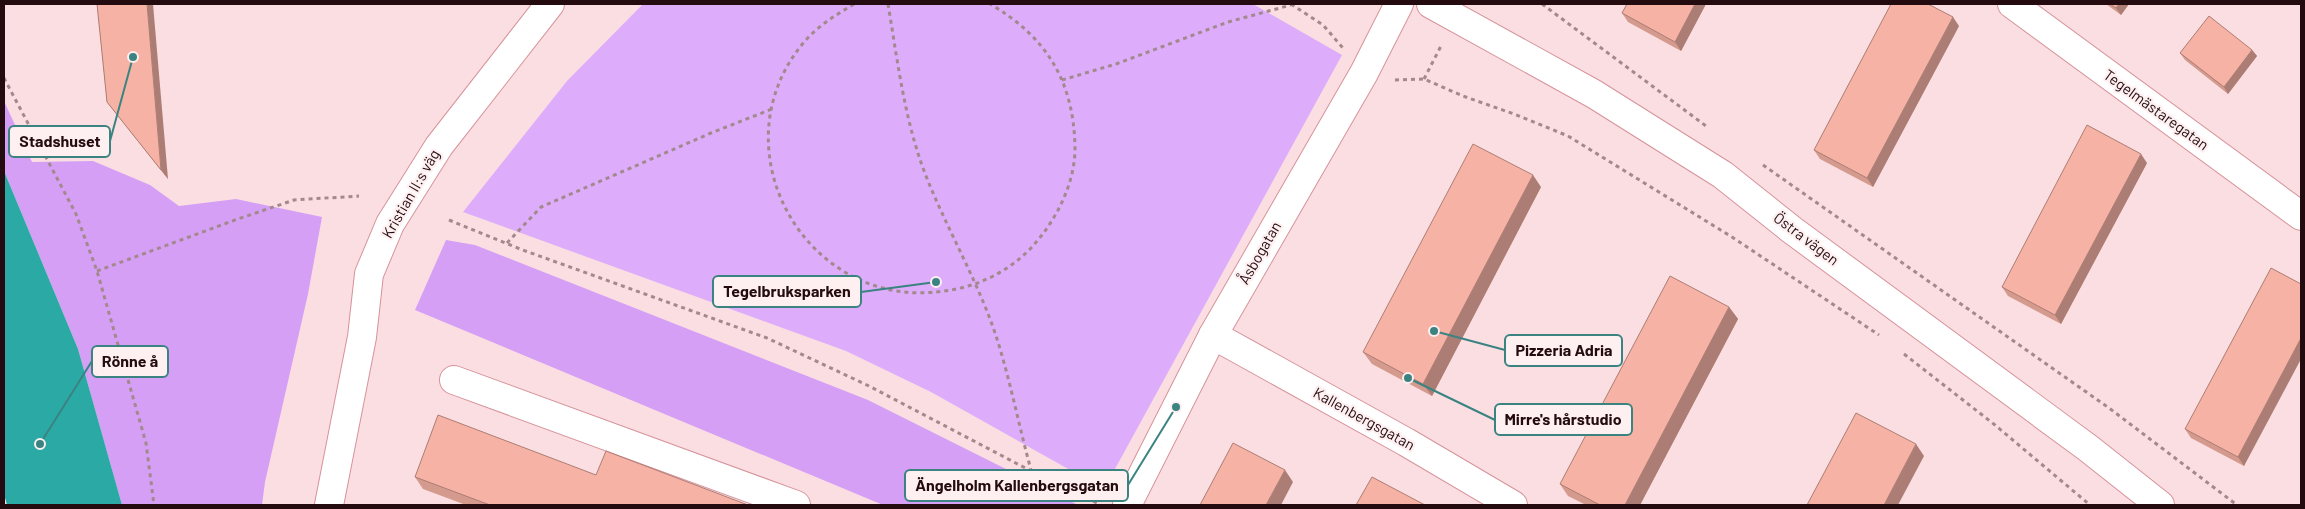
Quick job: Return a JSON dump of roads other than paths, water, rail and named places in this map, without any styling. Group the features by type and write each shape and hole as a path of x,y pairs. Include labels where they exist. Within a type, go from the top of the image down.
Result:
{"street":[{"name":"Kristian II:s väg","path":"329,505 362,336 368,274 390,224 439,146 550,4"},
{"name":"Åsbogatan","path":"1127,505 1213,335 1364,73 1399,4"},
{"name":"Östra vägen","path":"1431,4 1594,94 1723,175 1792,230 2088,448 2160,505"},
{"name":"Tegelmästaregatan","path":"2012,4 2301,216"},
{"name":"Kallenbergsgatan","path":"1213,335 1406,442 1513,505"},
{"path":"454,380 796,505"}],"water":[{"path":"4,171 78,349 122,505 7,505 4,494"}],"place":[{"name":"Stadshuset","path":"133,57"},
{"name":"Tegelbruksparken","path":"936,282"},
{"name":"Pizzeria Adria","path":"1434,331"},
{"name":"Mirre's hårstudio","path":"1408,378"},
{"name":"Ängelholm Kallenbergsgatan","path":"1176,407"},
{"name":"Rönne å","path":"40,444"}]}
